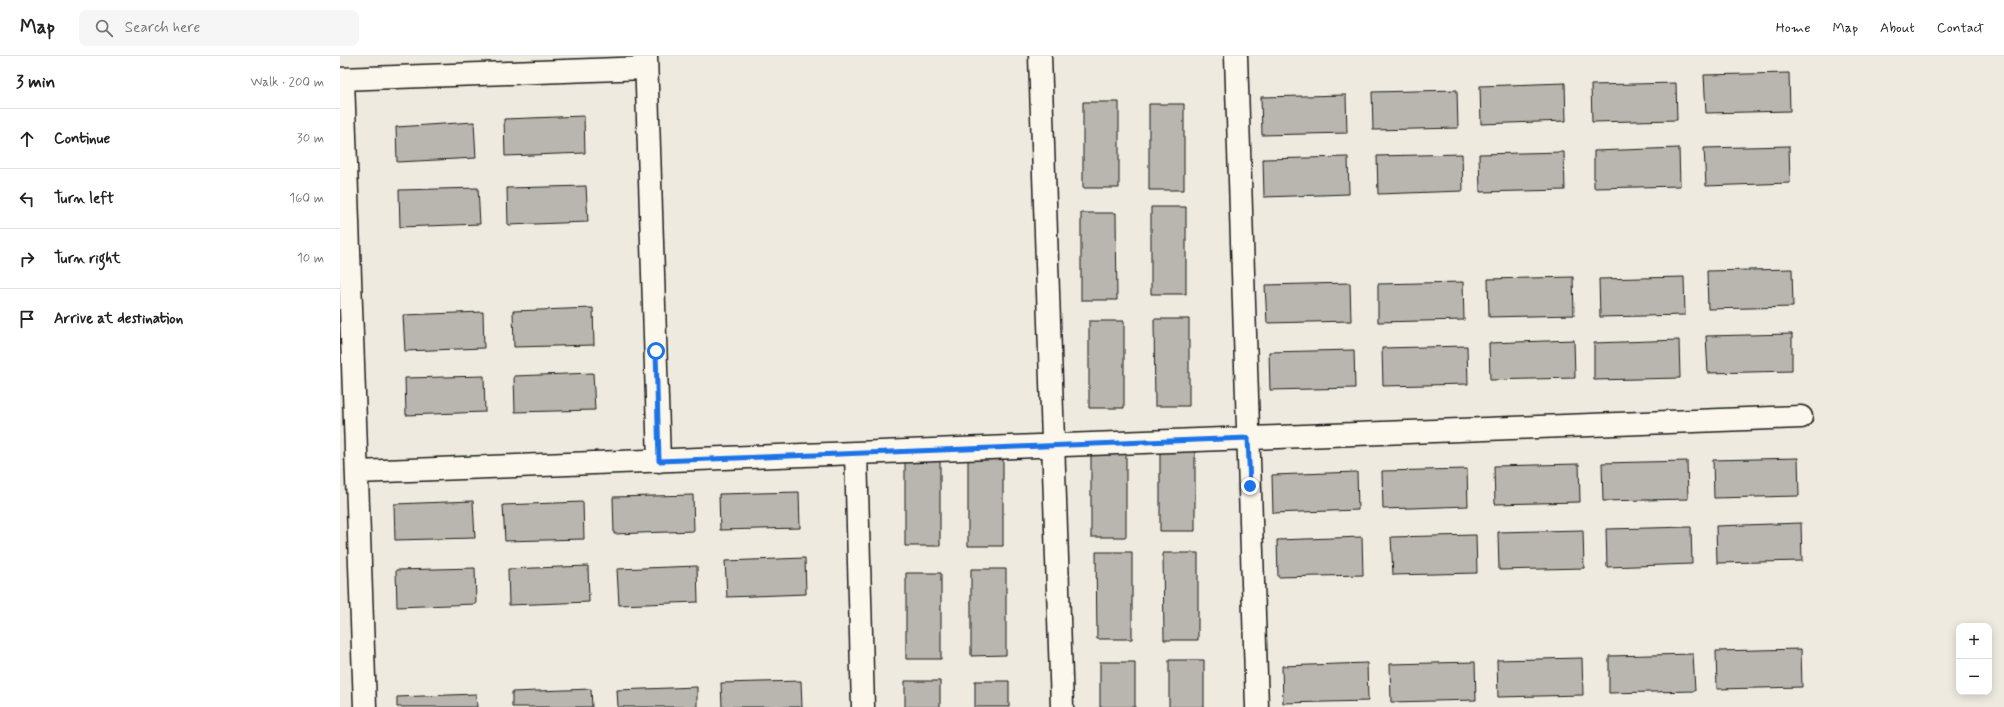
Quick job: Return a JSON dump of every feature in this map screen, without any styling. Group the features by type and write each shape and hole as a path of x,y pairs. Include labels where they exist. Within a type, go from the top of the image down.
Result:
{"lane":[{"path":"1040,56 1062,707"},
{"path":"1236,56 1257,707"},
{"path":"365,707 341,79 442,66 646,62 659,461"},
{"path":"357,472 1801,418"},
{"path":"856,453 863,707"}],"building":[{"path":"1789,73 1790,111 1706,113 1704,75"},
{"path":"1565,83 1566,121 1481,124 1480,86"},
{"path":"1676,83 1677,120 1592,122 1591,85"},
{"path":"1457,90 1458,128 1373,130 1372,92"},
{"path":"1346,95 1347,133 1262,135 1261,97"},
{"path":"1083,102 1119,102 1119,188 1083,188"},
{"path":"1149,104 1184,104 1184,190 1149,190"},
{"path":"584,116 585,153 505,156 504,119"},
{"path":"474,122 476,158 397,162 396,127"},
{"path":"1789,146 1790,183 1706,186 1704,148"},
{"path":"1679,148 1680,186 1594,188 1594,151"},
{"path":"1564,152 1565,190 1480,192 1479,154"},
{"path":"1462,154 1463,191 1378,194 1377,156"},
{"path":"1348,157 1349,194 1264,197 1263,159"},
{"path":"586,186 588,222 508,225 507,188"},
{"path":"478,188 480,224 400,227 399,190"},
{"path":"1151,207 1186,207 1186,294 1151,294"},
{"path":"1081,213 1116,213 1117,300 1081,300"},
{"path":"1792,269 1793,307 1708,309 1707,271"},
{"path":"1573,277 1574,315 1489,317 1488,279"},
{"path":"1684,277 1685,315 1600,317 1599,279"},
{"path":"1463,282 1464,320 1378,322 1378,284"},
{"path":"1350,283 1351,321 1267,323 1265,285"},
{"path":"593,308 594,345 514,347 513,311"},
{"path":"483,312 484,348 405,351 403,315"},
{"path":"1154,319 1189,319 1189,406 1155,406"},
{"path":"1089,321 1124,321 1124,408 1089,408"},
{"path":"1792,334 1792,371 1708,373 1706,336"},
{"path":"1574,340 1575,378 1490,380 1489,343"},
{"path":"1679,340 1680,378 1594,380 1594,343"},
{"path":"1467,346 1468,384 1383,386 1382,348"},
{"path":"1354,350 1355,388 1270,390 1269,352"},
{"path":"593,373 595,410 515,412 514,376"},
{"path":"484,376 485,412 406,415 405,378"},
{"path":"1160,444 1195,444 1195,531 1160,531"},
{"path":"1126,450 1126,537 1091,537 1091,451"},
{"path":"1798,458 1799,496 1714,498 1713,460"},
{"path":"905,459 940,459 940,546 905,546"},
{"path":"968,459 1003,459 1003,546 968,546"},
{"path":"1687,461 1688,499 1603,501 1602,463"},
{"path":"1579,464 1580,502 1495,504 1494,466"},
{"path":"1467,469 1468,506 1383,509 1382,471"},
{"path":"1357,472 1358,510 1273,513 1272,475"},
{"path":"799,492 800,528 720,530 719,494"},
{"path":"693,495 694,531 614,534 613,497"},
{"path":"473,501 475,538 395,540 394,504"},
{"path":"583,502 584,539 505,541 503,505"},
{"path":"1801,523 1802,561 1717,563 1716,526"},
{"path":"1691,527 1692,564 1607,567 1606,529"},
{"path":"1583,530 1584,568 1499,570 1498,532"},
{"path":"1476,535 1477,573 1393,575 1391,537"},
{"path":"1362,537 1363,575 1278,577 1277,540"},
{"path":"1096,552 1132,552 1132,639 1097,639"},
{"path":"1163,553 1198,553 1198,640 1164,640"},
{"path":"805,558 806,594 727,597 725,561"},
{"path":"588,566 589,602 509,605 508,569"},
{"path":"697,566 698,602 619,605 617,569"},
{"path":"475,568 476,604 397,607 396,570"},
{"path":"971,569 1006,569 1006,655 971,656"},
{"path":"906,573 941,573 941,659 906,659"},
{"path":"1801,649 1802,687 1717,689 1716,651"},
{"path":"1693,654 1695,691 1609,693 1609,656"},
{"path":"1582,658 1583,695 1498,697 1497,660"},
{"path":"1169,660 1204,660 1204,707 1169,707"},
{"path":"1100,662 1135,662 1135,707 1100,707"},
{"path":"1475,662 1476,700 1391,702 1390,664"},
{"path":"1367,663 1368,701 1283,703 1282,666"},
{"path":"801,681 802,707 722,707 721,683"},
{"path":"905,681 940,681 940,707 905,707"},
{"path":"975,681 1009,681 1009,707 975,707"},
{"path":"697,687 697,707 618,707 617,690"},
{"path":"591,689 592,707 512,707 512,692"},
{"path":"476,694 477,707 397,707 397,697"}],"route":[{"path":"656,351 659,461 1248,438 1250,486"}]}
